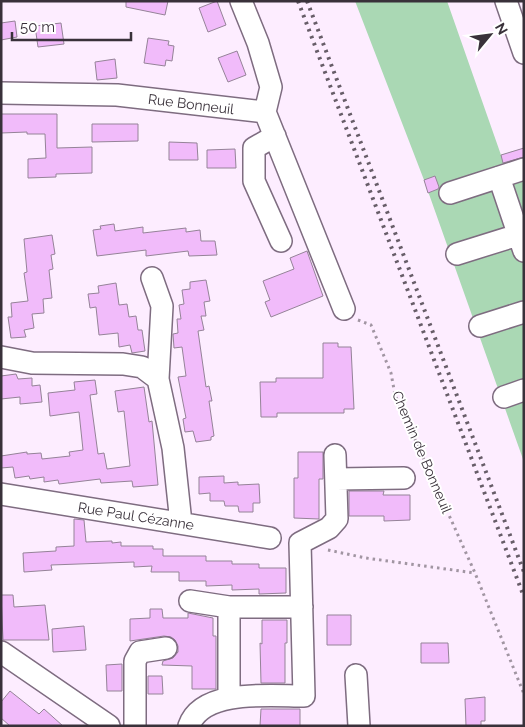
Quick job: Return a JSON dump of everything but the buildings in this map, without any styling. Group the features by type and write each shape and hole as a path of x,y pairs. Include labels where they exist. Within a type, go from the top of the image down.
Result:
{"street":[{"path":"241,1 258,43 271,87 265,112 344,309"},
{"path":"506,1 524,53"},
{"name":"Rue Bonneuil","path":"1,93 117,95 265,112"},
{"path":"275,136 254,148 254,181 281,241"},
{"path":"450,193 524,169"},
{"path":"457,254 522,239 499,177"},
{"path":"152,278 162,306 158,379 173,448 181,523"},
{"path":"480,326 524,312"},
{"path":"1,357 32,362 123,364 142,367 158,379"},
{"path":"189,726 191,719 198,710 229,697 304,696 302,607 293,542 329,528 337,519 335,455"},
{"path":"336,479 404,478"},
{"name":"Rue Paul Cézanne","path":"1,494 293,542"},
{"path":"190,600 229,607 302,607"},
{"path":"229,607 229,697"},
{"path":"135,726 135,662 137,656 140,652 166,648"},
{"path":"1,652 109,726"},
{"path":"356,675 359,726"}],"path":[{"name":"Chemin de Bonneuil","path":"344,309 357,320 371,325 389,366 395,395 475,573 524,694"},
{"path":"293,542 366,558 475,573"}],"green space":[{"path":"355,1 447,1 501,155 524,148 524,462 424,180"}],"railway":[{"path":"298,1 524,597"},
{"path":"307,1 524,572"}]}
